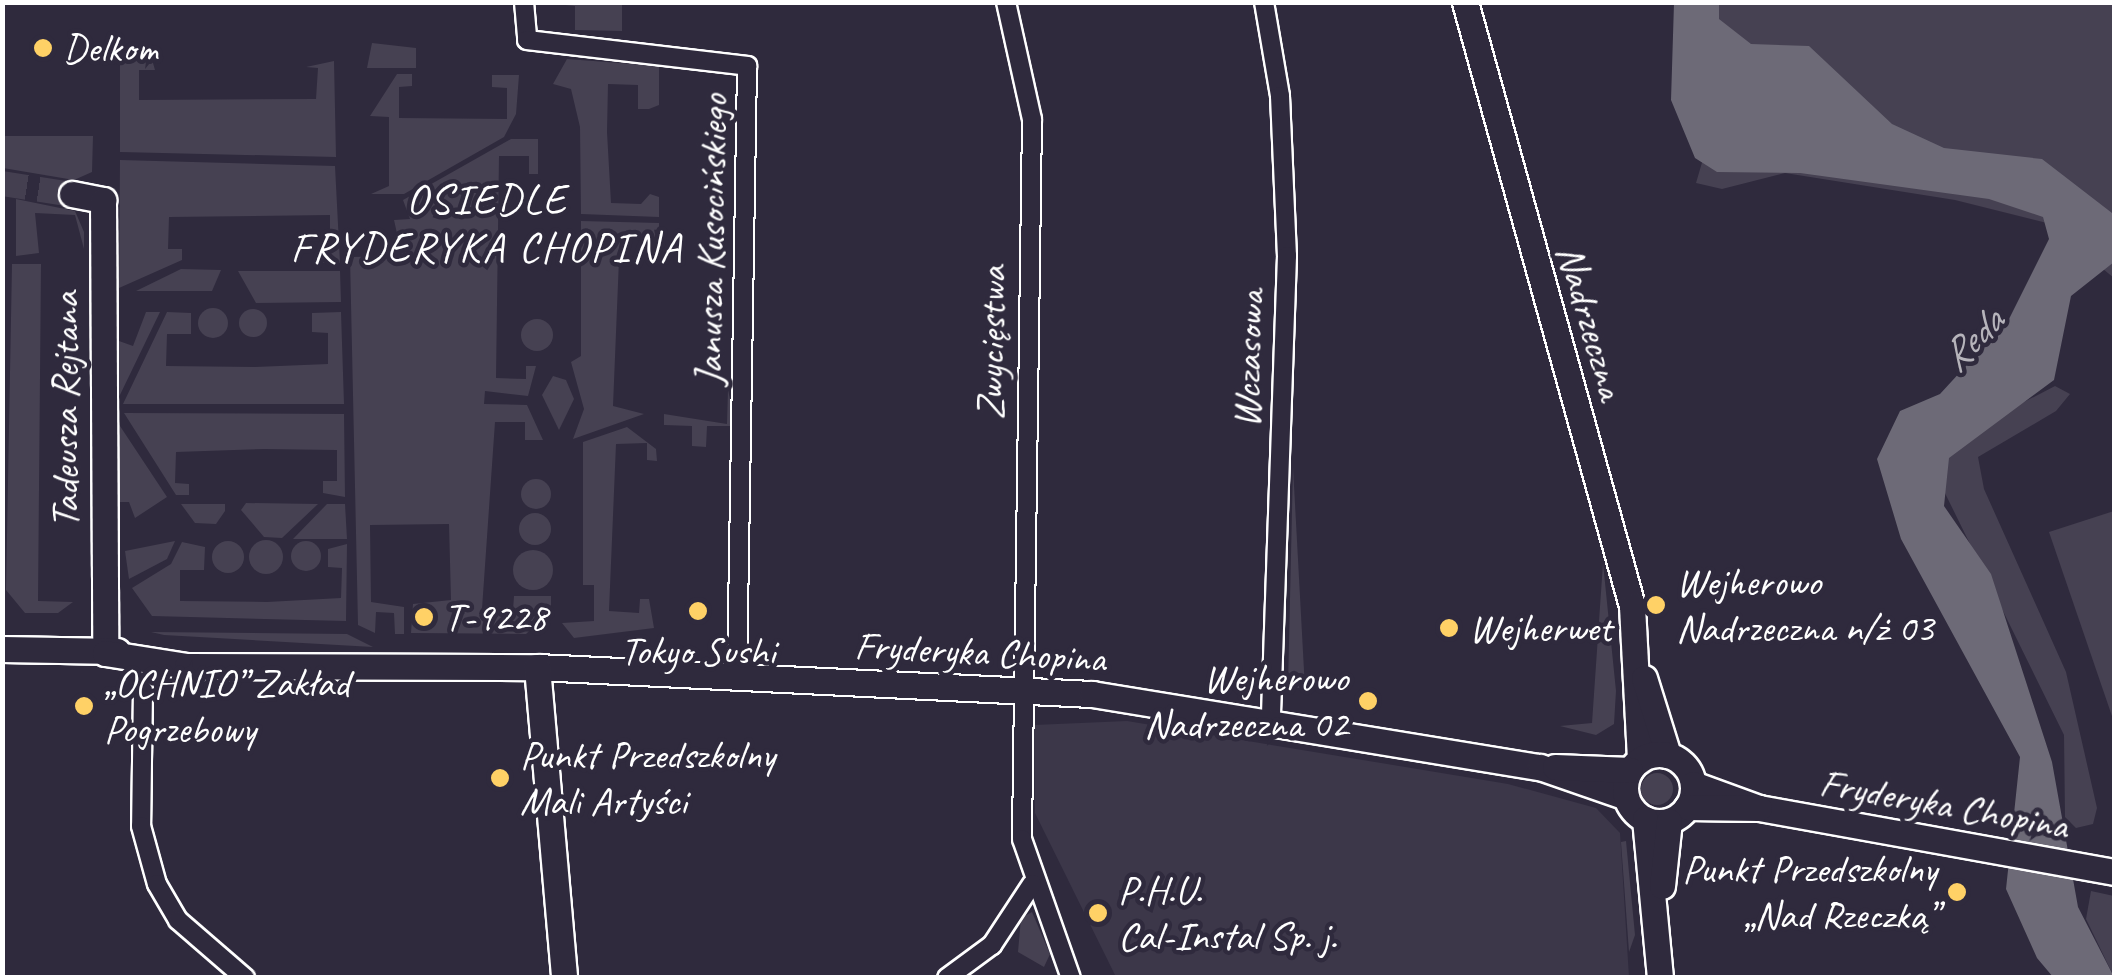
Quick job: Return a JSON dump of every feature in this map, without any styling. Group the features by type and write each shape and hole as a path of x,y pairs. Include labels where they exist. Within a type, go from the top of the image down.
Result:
{"street":[{"name":"Janusza Kusocińskiego","path":"524,2 527,40 747,66 737,676"},
{"name":"Zwycięstwa","path":"1006,2 1032,119 1018,690 1022,839 1032,884 1071,978"},
{"name":"Wczasowa","path":"1264,2 1286,204 1271,720"},
{"name":"Nadrzeczna","path":"1465,2 1632,606 1639,664 1635,765 1626,798"},
{"name":"Tadeusza Rejtana","path":"72,194 103,200 105,653"},
{"name":"Fryderyka Chopina","path":"2,649 105,653 182,648 410,664 537,666 1018,690 1271,720 1540,767 1626,798"},
{"name":"Nadrzeczna","path":"1639,664 1668,755"},
{"path":"537,666 564,978"},
{"path":"143,690 141,826 156,884 178,920 245,978"},
{"name":"Fryderyka Chopina","path":"1540,767 1635,765 1668,755"},
{"path":"1660,978 1658,911 1674,808 1668,755"},
{"path":"1626,798 1674,808"},
{"name":"Fryderyka Chopina","path":"1674,808 1760,808 2103,870"},
{"path":"947,978 992,946 1032,884"}],"shaded area":[{"path":"546,3 622,3 622,31 575,30 575,6"},
{"path":"1674,3 1719,3 1719,19 1751,44 1809,46 1892,124 1944,148 2042,159 2112,213 2114,262 2071,296 2054,380 1949,458 1944,506 1991,574 2052,762 2078,907 2114,977 2053,977 2037,958 2006,889 2020,757 1901,539 1877,459 1900,411 1940,394 2009,319 2049,239 2043,217 1989,199 1800,173 1717,172 1695,158 1671,100"},
{"path":"1711,3 2114,3 2114,278 2047,223 1955,200 1785,173 1722,189 1696,183 1732,60"},
{"path":"372,43 416,48 416,68 367,68"},
{"path":"120,55 151,56 155,70 139,70 139,100 316,99 318,68 306,67 334,61 336,157 120,152"},
{"path":"567,59 659,66 659,105 649,109 638,109 638,85 608,84 607,132 611,203 641,204 650,194 659,197 659,217 581,214 580,127 571,89 553,84"},
{"path":"397,74 412,74 412,86 399,87 399,118 507,119 507,88 492,87 492,75 519,75 516,114 504,137 404,194 371,194 389,186 389,117 370,116"},
{"path":"3,136 93,136 92,172 74,180 3,168"},
{"path":"511,139 538,139 538,174 529,174 529,156 499,156 496,378 526,379 526,366 536,366 528,396 485,391 484,404 527,405 543,440 525,440 525,422 495,422 482,609 513,610 514,596 551,596 551,610 526,634 411,633 413,604 451,600 449,524 370,525 371,602 404,607 404,634 395,634 394,613 376,612 375,633 358,625 350,257 402,256 394,220 410,219 403,200"},
{"path":"120,160 335,166 340,263 317,263 317,247 330,246 330,215 169,217 168,249 182,249 182,260 119,288"},
{"path":"16,199 75,211 84,232 84,249 75,215 35,213 39,253 16,256"},
{"path":"581,221 659,223 659,254 650,254 650,235 620,235 613,406 644,414 573,439 584,409 571,362 581,356"},
{"path":"12,264 41,264 38,601 73,602 58,613 25,613 6,590"},
{"path":"181,269 221,270 212,291 136,291"},
{"path":"238,271 340,271 341,302 256,303"},
{"path":"213,308 223,313 228,323 223,333 213,338 203,333 198,323 203,313"},
{"path":"253,309 263,313 267,323 263,333 253,337 243,333 239,323 243,313"},
{"path":"146,312 160,312 118,399 119,341 133,346"},
{"path":"167,312 191,313 191,334 167,334 166,366 255,367 328,364 328,333 312,332 312,313 341,312 344,404 123,404"},
{"path":"537,319 548,324 553,335 548,346 537,351 526,346 521,335 526,324"},
{"path":"553,376 566,380 574,399 559,430 542,395"},
{"path":"2055,386 2070,394 2056,411 1978,457 1984,489 2066,672 2097,808 2093,824 2076,828 2065,817 2064,735 1940,483 1946,453 1964,433"},
{"path":"728,389 735,426 707,426 706,447 692,446 692,426 664,425 664,414 727,424"},
{"path":"124,413 344,414 345,497 323,493 323,481 337,481 337,450 264,449 176,452 175,483 189,484 189,495 176,495"},
{"path":"118,423 167,497 135,518 129,502 116,502"},
{"path":"627,427 656,449 657,461 647,460 647,443 616,444 609,611 639,613 640,599 649,599 654,628 574,638 562,623 594,621 594,585 583,585 583,442"},
{"path":"1293,467 1305,689 1288,686"},
{"path":"536,479 547,483 551,494 547,505 536,509 525,505 521,494 525,483"},
{"path":"246,503 318,504 282,538 264,537 241,510"},
{"path":"181,504 225,504 225,511 216,524 195,523"},
{"path":"327,504 345,504 347,539 293,539"},
{"path":"2114,511 2114,722 2049,532"},
{"path":"535,513 546,518 551,529 546,540 535,545 524,540 519,529 524,518"},
{"path":"266,540 278,545 283,557 278,569 266,574 254,569 249,557 254,545"},
{"path":"175,541 167,559 129,579 125,551"},
{"path":"228,541 240,545 244,557 240,569 228,573 216,569 212,557 216,545"},
{"path":"306,541 317,545 321,556 317,567 306,571 295,567 291,556 295,545"},
{"path":"182,542 205,547 204,570 180,570 180,601 341,598 342,568 328,567 328,549 347,544 346,621 152,616 132,588 171,564"},
{"path":"533,550 547,556 553,570 547,584 533,590 519,584 513,570 519,556"},
{"path":"1603,563 1616,691 1614,724 1596,735 1560,726 1592,723"},
{"path":"151,632 347,634 373,647 164,635"},
{"path":"1127,721 1508,784 1596,808 1620,833 1629,977 1116,977 1035,813 1034,725"},
{"path":"1657,773 1668,778 1673,789 1668,800 1657,805 1646,800 1641,789 1646,778"},
{"path":"1626,841 1635,935 1629,952 1621,842"},
{"path":"2091,891 2114,896 2114,977 2086,919"},
{"path":"1032,912 1050,954 1044,967 1018,952 1021,918"}],"tunnel":[{"path":"2,183 72,194"}],"place":[{"name":"Delkom","path":"43,48"},
{"name":"Wejherowo Nadrzeczna n/ż 03","path":"1656,605"},
{"name":"Tokyo Sushi","path":"698,611"},
{"name":"T-9228","path":"424,617"},
{"name":"Wejherwet","path":"1449,628"},
{"name":"Wejherowo Nadrzeczna 02","path":"1368,701"},
{"name":"„OCHNIO” Zakład Pogrzebowy","path":"84,706"},
{"name":"Punkt Przedszkolny Mali Artyści","path":"500,778"},
{"name":"Punkt Przedszkolny „Nad Rzeczką”","path":"1957,892"},
{"name":"P.H.U. Cal-Instal Sp. j.","path":"1098,913"}],"district":[{"name":"OSIEDLE FRYDERYKA CHOPINA","path":"487,224"}],"water label":[{"name":"Reda","path":"1972,340"}]}
